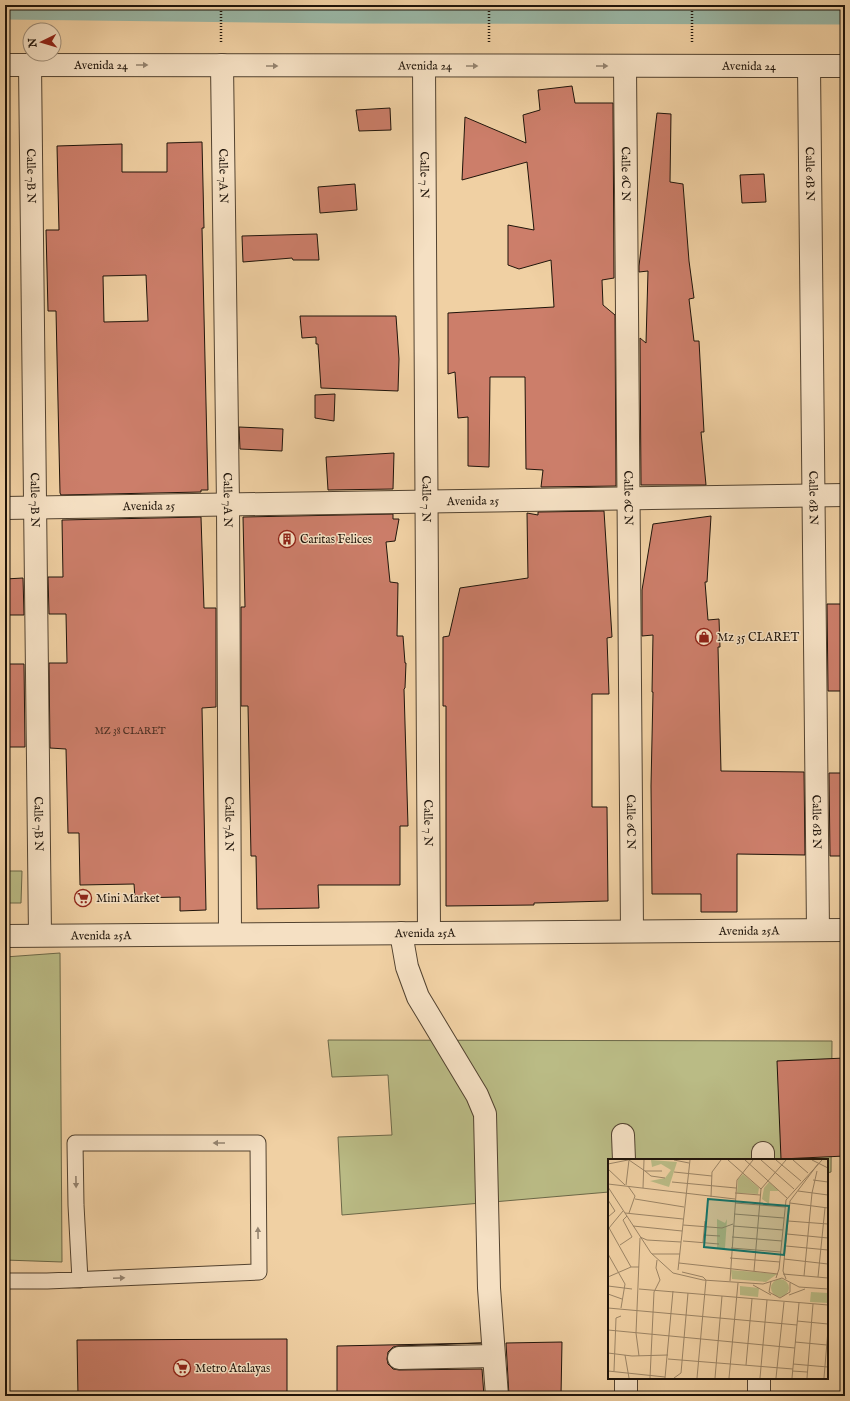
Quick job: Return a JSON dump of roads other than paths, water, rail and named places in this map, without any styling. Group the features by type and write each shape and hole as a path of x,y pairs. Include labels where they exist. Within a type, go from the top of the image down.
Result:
{"street":[{"name":"Avenida 24","path":"5,65 222,57 424,66 845,66"},
{"name":"Calle 7A N","path":"222,57 228,504 230,934"},
{"name":"Calle 7B N","path":"30,65 40,935"},
{"name":"Calle 7 N","path":"424,66 429,932"},
{"name":"Calle 6C N","path":"625,66 632,930"},
{"name":"Calle 6B N","path":"809,66 818,930"},
{"name":"Avenida 25","path":"5,508 845,495"},
{"name":"Avenida 25A","path":"5,936 632,930 845,930"},
{"path":"401,933 407,967 418,997 477,1095 485,1114 489,1288 497,1396"},
{"path":"623,1136 624,1159"},
{"path":"400,1358 493,1356"},
{"path":"626,1379 626,1396"},
{"path":"759,1379 759,1396"}],"lane":[{"path":"5,1274 80,1277 259,1272 258,1143 75,1143 80,1277"},
{"path":"5,1281 47,1282 80,1277"}],"waterway":[{"path":"5,6 344,10 845,11"}],"place":[{"name":"Caritas Felices","path":"287,539"},
{"name":"Mz 35 CLARET","path":"704,637"},
{"name":"Mini Market","path":"83,898"},
{"name":"Metro Atalayas","path":"182,1368"}]}
